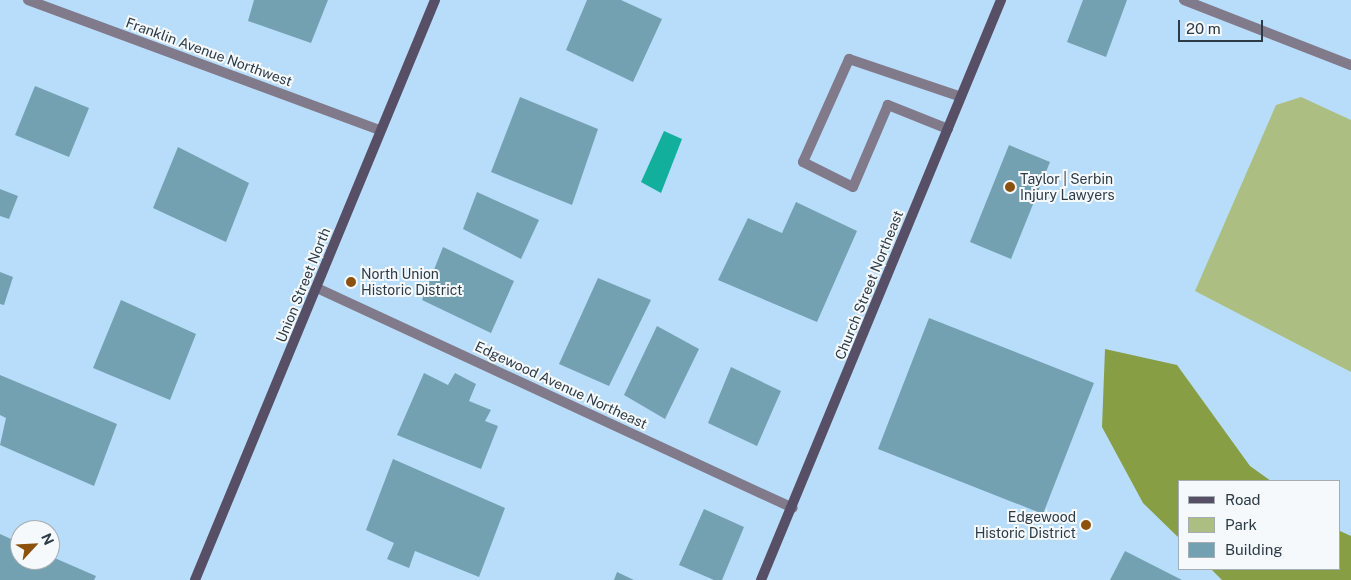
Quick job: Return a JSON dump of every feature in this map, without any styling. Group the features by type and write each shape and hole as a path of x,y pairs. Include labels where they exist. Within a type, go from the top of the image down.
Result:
{"main road":[{"name":"Union Street North","path":"195,580 435,0"},
{"name":"Church Street Northeast","path":"762,580 1001,0"}],"street":[{"name":"Franklin Avenue Northwest","path":"28,0 380,130"},
{"path":"1184,0 1351,66"},
{"path":"948,129 888,106 854,187 803,162 849,59 961,97"},
{"name":"Edgewood Avenue Northeast","path":"317,288 793,508"}],"green space":[{"path":"1301,97 1351,120 1351,372 1195,291 1276,105"}],"shaded area":[{"path":"664,131 682,139 661,193 641,182"},
{"path":"1105,349 1177,365 1250,466 1270,480 1178,480 1178,537 1143,503 1102,427"},
{"path":"1341,531 1351,536 1351,580 1222,580 1212,570 1341,570"}],"building":[{"path":"254,0 328,0 311,43 248,21"},
{"path":"587,0 621,0 662,19 633,82 566,50"},
{"path":"1083,0 1127,0 1106,57 1067,42"},
{"path":"35,86 89,108 69,157 15,135"},
{"path":"520,97 598,129 572,205 491,172"},
{"path":"1009,145 1050,162 1011,259 970,242"},
{"path":"178,147 249,183 226,242 153,208"},
{"path":"0,189 18,196 9,219 0,216"},
{"path":"477,192 539,220 521,259 463,229"},
{"path":"796,202 857,231 817,322 718,280 748,218 782,233"},
{"path":"443,247 514,281 491,333 422,300"},
{"path":"0,272 13,277 4,305 0,304"},
{"path":"598,278 651,300 609,386 559,364"},
{"path":"121,300 196,334 170,400 93,368"},
{"path":"929,318 1094,383 1043,514 878,449"},
{"path":"657,326 699,349 665,419 624,395"},
{"path":"731,367 781,391 757,446 708,423"},
{"path":"424,373 448,385 455,373 476,384 469,401 491,410 485,421 498,426 481,469 397,435"},
{"path":"0,375 117,424 94,486 0,445 6,418 0,415"},
{"path":"393,459 505,508 479,577 415,551 409,568 387,559 394,543 366,530"},
{"path":"704,509 744,527 722,580 714,580 679,565"},
{"path":"0,534 10,538 10,570 60,570 60,560 96,576 94,580 0,580"},
{"path":"1125,551 1182,580 1110,580"},
{"path":"617,572 634,580 614,580"}],"place":[{"name":"Taylor | Serbin Injury Lawyers","path":"1010,187"},
{"name":"North Union Historic District","path":"351,282"},
{"name":"Edgewood Historic District","path":"1086,525"}]}
